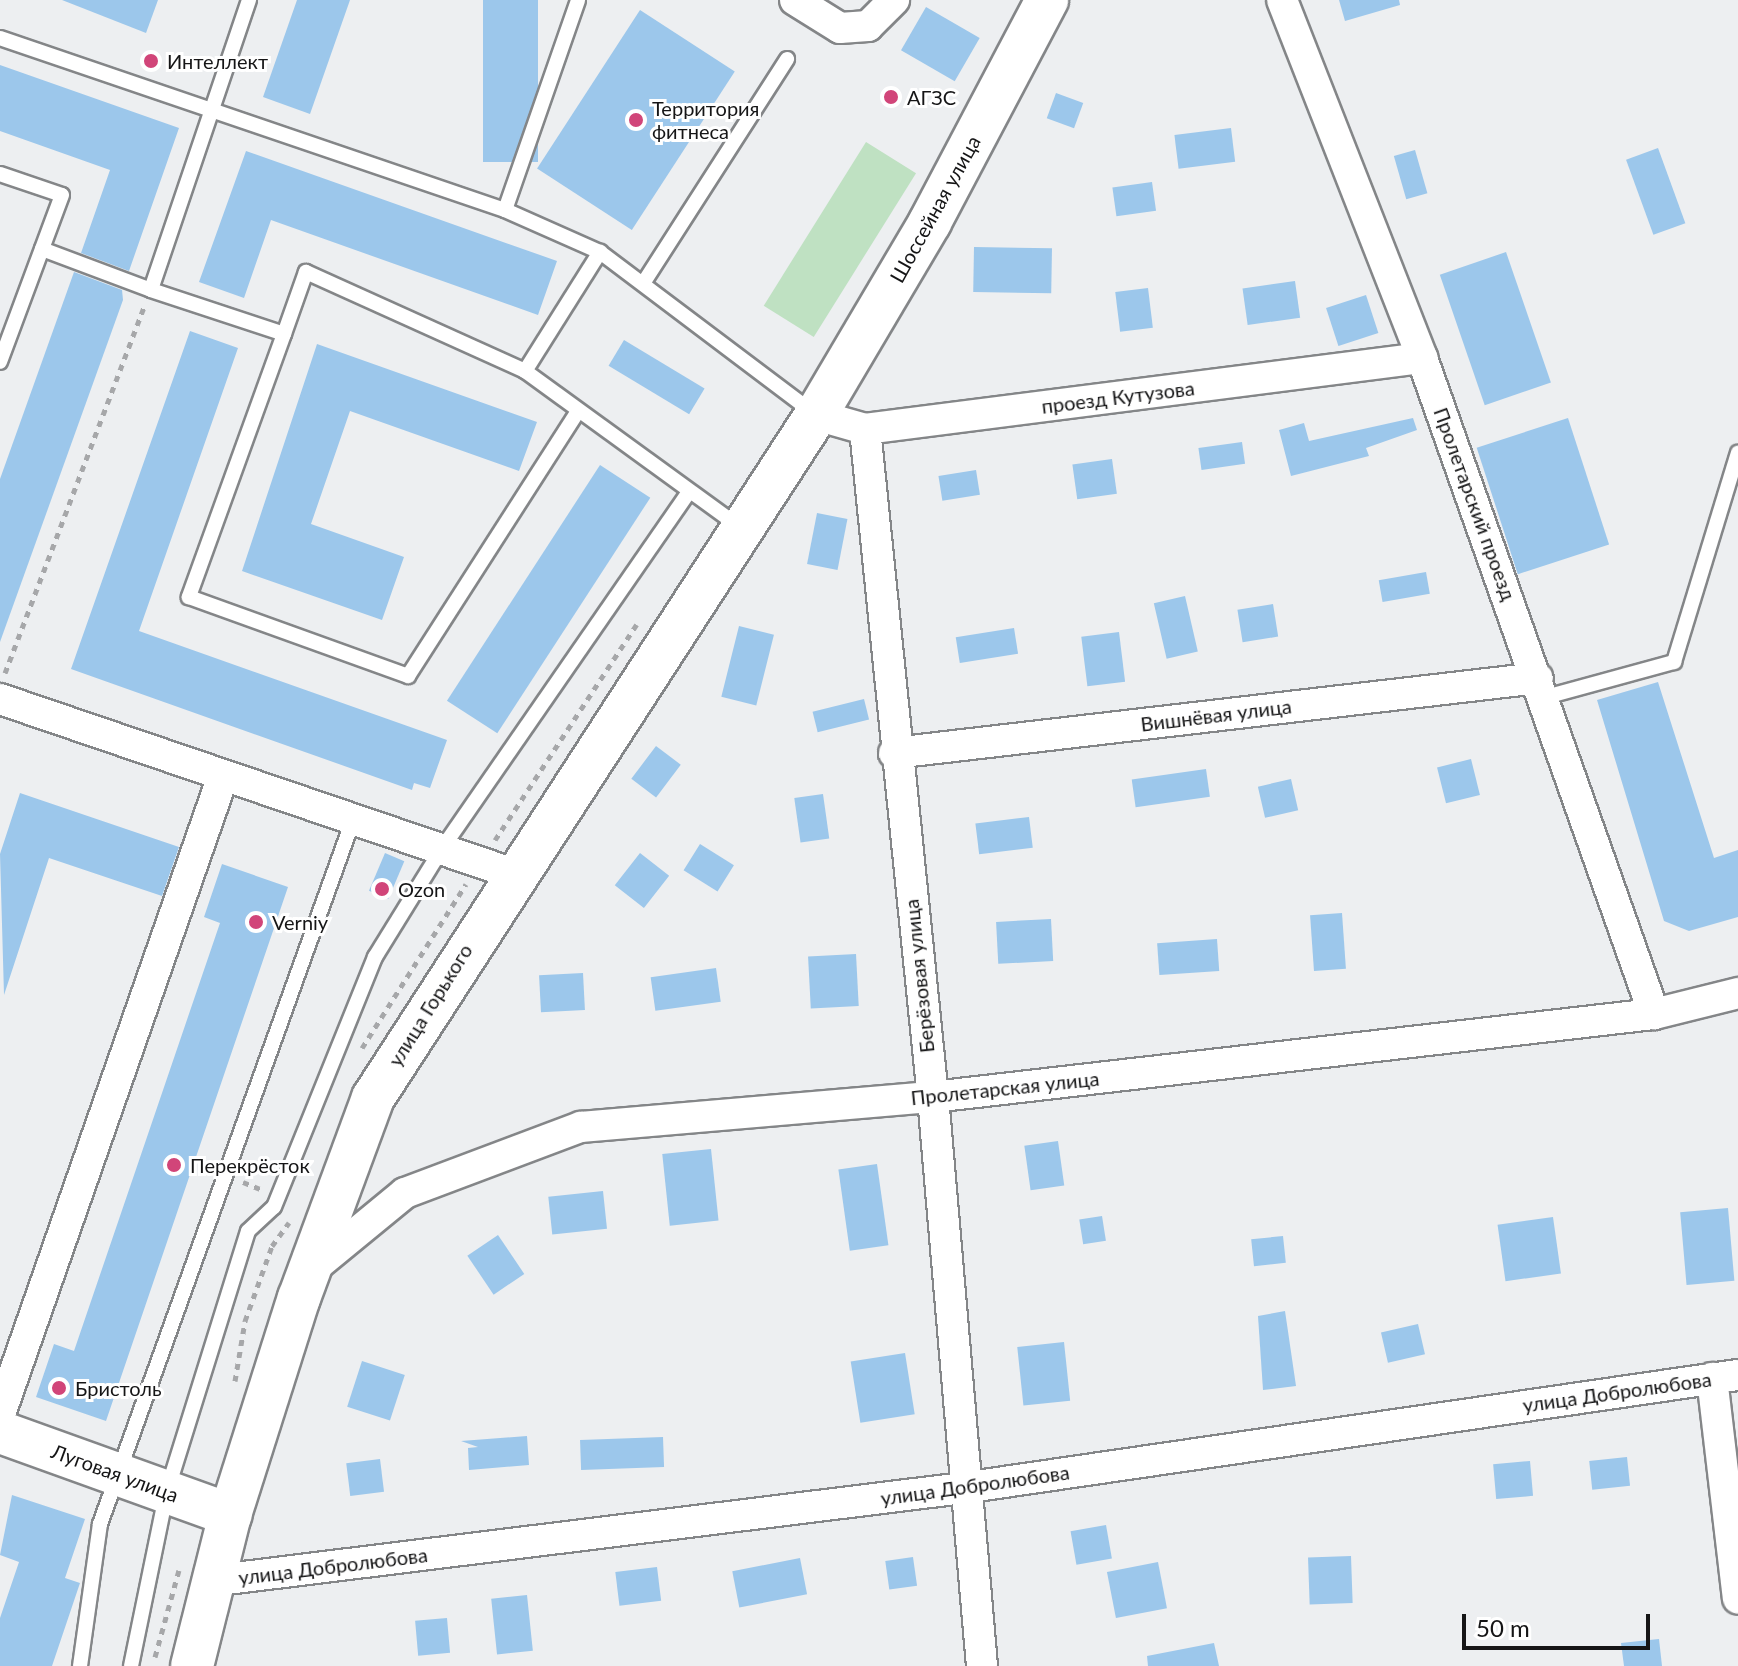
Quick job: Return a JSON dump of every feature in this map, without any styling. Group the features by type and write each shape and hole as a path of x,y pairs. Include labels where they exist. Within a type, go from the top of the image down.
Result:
{"main road":[{"name":"Шоссейная улица","path":"816,415 930,222 1047,0"},
{"name":"улица Горького","path":"192,1666 230,1515 308,1273 373,1098 501,862 742,529 816,415"},
{"name":"Луговая улица","path":"0,1432 230,1515"}],"street":[{"path":"795,0 840,28 868,26 894,0"},
{"name":"Пролетарский проезд","path":"1282,0 1422,358 1542,687 1654,1014"},
{"name":"проезд Кутузова","path":"816,415 865,429 1422,358"},
{"name":"Берёзовая улица","path":"865,429 894,753 933,1097 963,1488 982,1666"},
{"name":"Вишнёвая улица","path":"894,753 1542,687"},
{"path":"0,699 441,850 501,862"},
{"path":"0,1414 223,776"},
{"name":"Пролетарская улица","path":"308,1273 405,1193 581,1127 933,1097 1654,1014 1738,993"},
{"path":"1725,1376 1738,1598"},
{"name":"улица Добролюбова","path":"211,1581 963,1488 1725,1376"}],"lane":[{"path":"151,290 249,0"},
{"path":"505,210 578,0"},
{"path":"0,38 505,210 600,252 644,282 816,415"},
{"path":"644,282 787,59"},
{"path":"0,174 62,195 0,362"},
{"path":"42,249 151,290 284,334"},
{"path":"525,371 600,252"},
{"path":"576,414 408,676 189,597 306,272 525,371 576,414 742,529"},
{"path":"1542,687 1674,662 1738,453"},
{"path":"131,1666 167,1491 248,1231 274,1207 375,957 441,850 689,492"},
{"path":"80,1666 100,1524 353,820"}],"path":[{"path":"0,685 151,290"},
{"path":"501,862 644,614"}],"green space":[{"path":"866,142 916,173 814,337 764,306"}],"building":[{"path":"62,0 158,0 146,33"},
{"path":"297,0 350,0 310,114 263,97"},
{"path":"483,0 538,0 538,162 483,162"},
{"path":"1339,0 1399,0 1400,5 1345,21"},
{"path":"926,7 980,38 955,81 901,50"},
{"name":"Территория фитнеса","path":"640,10 735,72 632,230 537,169"},
{"path":"0,65 179,128 129,271 81,253 110,170 0,131"},
{"path":"1056,93 1083,103 1074,128 1047,118"},
{"path":"1231,128 1235,162 1179,169 1174,135"},
{"path":"1658,148 1685,223 1653,235 1626,160"},
{"path":"1415,150 1427,193 1406,199 1394,156"},
{"path":"246,151 557,261 538,315 271,220 244,298 199,282"},
{"path":"1152,182 1156,211 1116,216 1112,188"},
{"path":"974,247 1052,248 1051,293 973,292"},
{"path":"1506,252 1551,382 1485,405 1440,275"},
{"path":"74,272 122,290 123,300 0,642 0,479"},
{"path":"1295,281 1300,318 1248,325 1243,288"},
{"path":"1148,288 1153,328 1120,332 1115,292"},
{"path":"1366,295 1378,333 1338,346 1326,308"},
{"path":"190,331 238,348 139,631 447,740 430,788 414,783 412,790 71,669"},
{"path":"624,340 705,388 689,414 609,366"},
{"path":"317,344 537,422 519,471 350,411 311,524 404,557 382,620 242,571"},
{"path":"1413,418 1417,430 1366,448 1369,456 1291,476 1279,430 1304,423 1309,441"},
{"path":"1568,418 1609,544 1518,574 1477,448"},
{"path":"1242,442 1245,464 1201,470 1198,448"},
{"path":"1112,459 1117,494 1077,499 1072,465"},
{"path":"600,465 650,498 497,733 447,701"},
{"path":"976,470 980,495 942,501 938,476"},
{"path":"817,513 847,519 838,570 807,564"},
{"path":"1426,572 1430,594 1383,602 1379,580"},
{"path":"1185,596 1198,652 1167,659 1154,603"},
{"path":"1273,604 1278,637 1243,642 1237,610"},
{"path":"739,626 774,635 756,706 721,697"},
{"path":"1014,628 1018,654 960,663 956,637"},
{"path":"1119,632 1125,682 1087,686 1081,637"},
{"path":"1658,682 1714,858 1738,850 1738,917 1689,931 1664,921 1597,700"},
{"path":"864,699 869,719 818,732 813,712"},
{"path":"656,746 681,765 656,797 631,779"},
{"path":"1471,759 1480,795 1446,803 1437,767"},
{"path":"1206,769 1210,797 1136,807 1132,779"},
{"path":"1291,779 1298,810 1265,818 1258,787"},
{"path":"20,793 179,847 162,896 49,858 4,995 0,854"},
{"path":"823,794 829,839 801,843 794,798"},
{"path":"1029,817 1033,848 979,854 975,824"},
{"path":"700,844 734,865 717,891 684,870"},
{"path":"385,853 404,861 388,899 369,891"},
{"path":"640,853 669,876 644,908 615,885"},
{"path":"222,864 288,887 106,1421 36,1397 54,1344 74,1351 220,923 204,917"},
{"path":"1342,913 1346,969 1314,971 1310,915"},
{"path":"1051,919 1053,961 998,964 996,922"},
{"path":"1217,939 1219,971 1159,975 1157,943"},
{"path":"856,954 859,1006 811,1008 808,957"},
{"path":"716,968 721,1002 655,1011 651,977"},
{"path":"583,973 585,1010 541,1012 539,975"},
{"path":"1058,1141 1064,1186 1031,1190 1024,1146"},
{"path":"711,1149 719,1221 670,1226 662,1154"},
{"path":"877,1164 888,1245 850,1251 838,1169"},
{"path":"603,1191 607,1229 552,1235 548,1197"},
{"path":"1728,1208 1734,1281 1687,1285 1680,1212"},
{"path":"1102,1216 1106,1241 1083,1244 1079,1220"},
{"path":"1553,1217 1561,1273 1505,1281 1498,1225"},
{"path":"498,1235 524,1274 494,1295 467,1256"},
{"path":"1283,1236 1286,1263 1254,1266 1251,1239"},
{"path":"1285,1311 1296,1386 1263,1390 1258,1316"},
{"path":"1418,1324 1425,1354 1388,1363 1381,1333"},
{"path":"1064,1342 1070,1401 1023,1406 1017,1347"},
{"path":"905,1353 915,1414 860,1423 851,1362"},
{"path":"362,1361 405,1375 390,1421 347,1407"},
{"path":"527,1436 529,1465 469,1470 468,1448 478,1447 461,1441"},
{"path":"663,1437 664,1467 581,1470 580,1440"},
{"path":"1627,1457 1630,1486 1592,1490 1589,1461"},
{"path":"380,1459 384,1492 350,1496 346,1463"},
{"path":"1530,1461 1533,1496 1496,1499 1493,1464"},
{"path":"12,1495 85,1519 65,1578 80,1583 52,1666 0,1666 0,1618 19,1562 0,1555"},
{"path":"1106,1525 1112,1558 1076,1565 1071,1531"},
{"path":"1351,1556 1353,1603 1310,1604 1308,1558"},
{"path":"913,1557 917,1586 889,1590 885,1561"},
{"path":"800,1558 807,1594 739,1607 732,1571"},
{"path":"1158,1562 1167,1608 1116,1618 1107,1572"},
{"path":"657,1567 661,1601 619,1606 615,1572"},
{"path":"527,1595 533,1651 497,1654 491,1599"},
{"path":"447,1618 450,1653 418,1656 415,1621"},
{"path":"1659,1639 1662,1666 1624,1666 1621,1643"},
{"path":"1214,1643 1219,1666 1148,1666 1147,1656"}],"place":[{"name":"Интеллект","path":"151,61"},
{"name":"АГЗС","path":"891,97"},
{"name":"Территория фитнеса","path":"636,120"},
{"name":"Ozon","path":"382,889"},
{"name":"Verniy","path":"256,922"},
{"name":"Перекрёсток","path":"174,1165"},
{"name":"Бристоль","path":"59,1388"}]}
